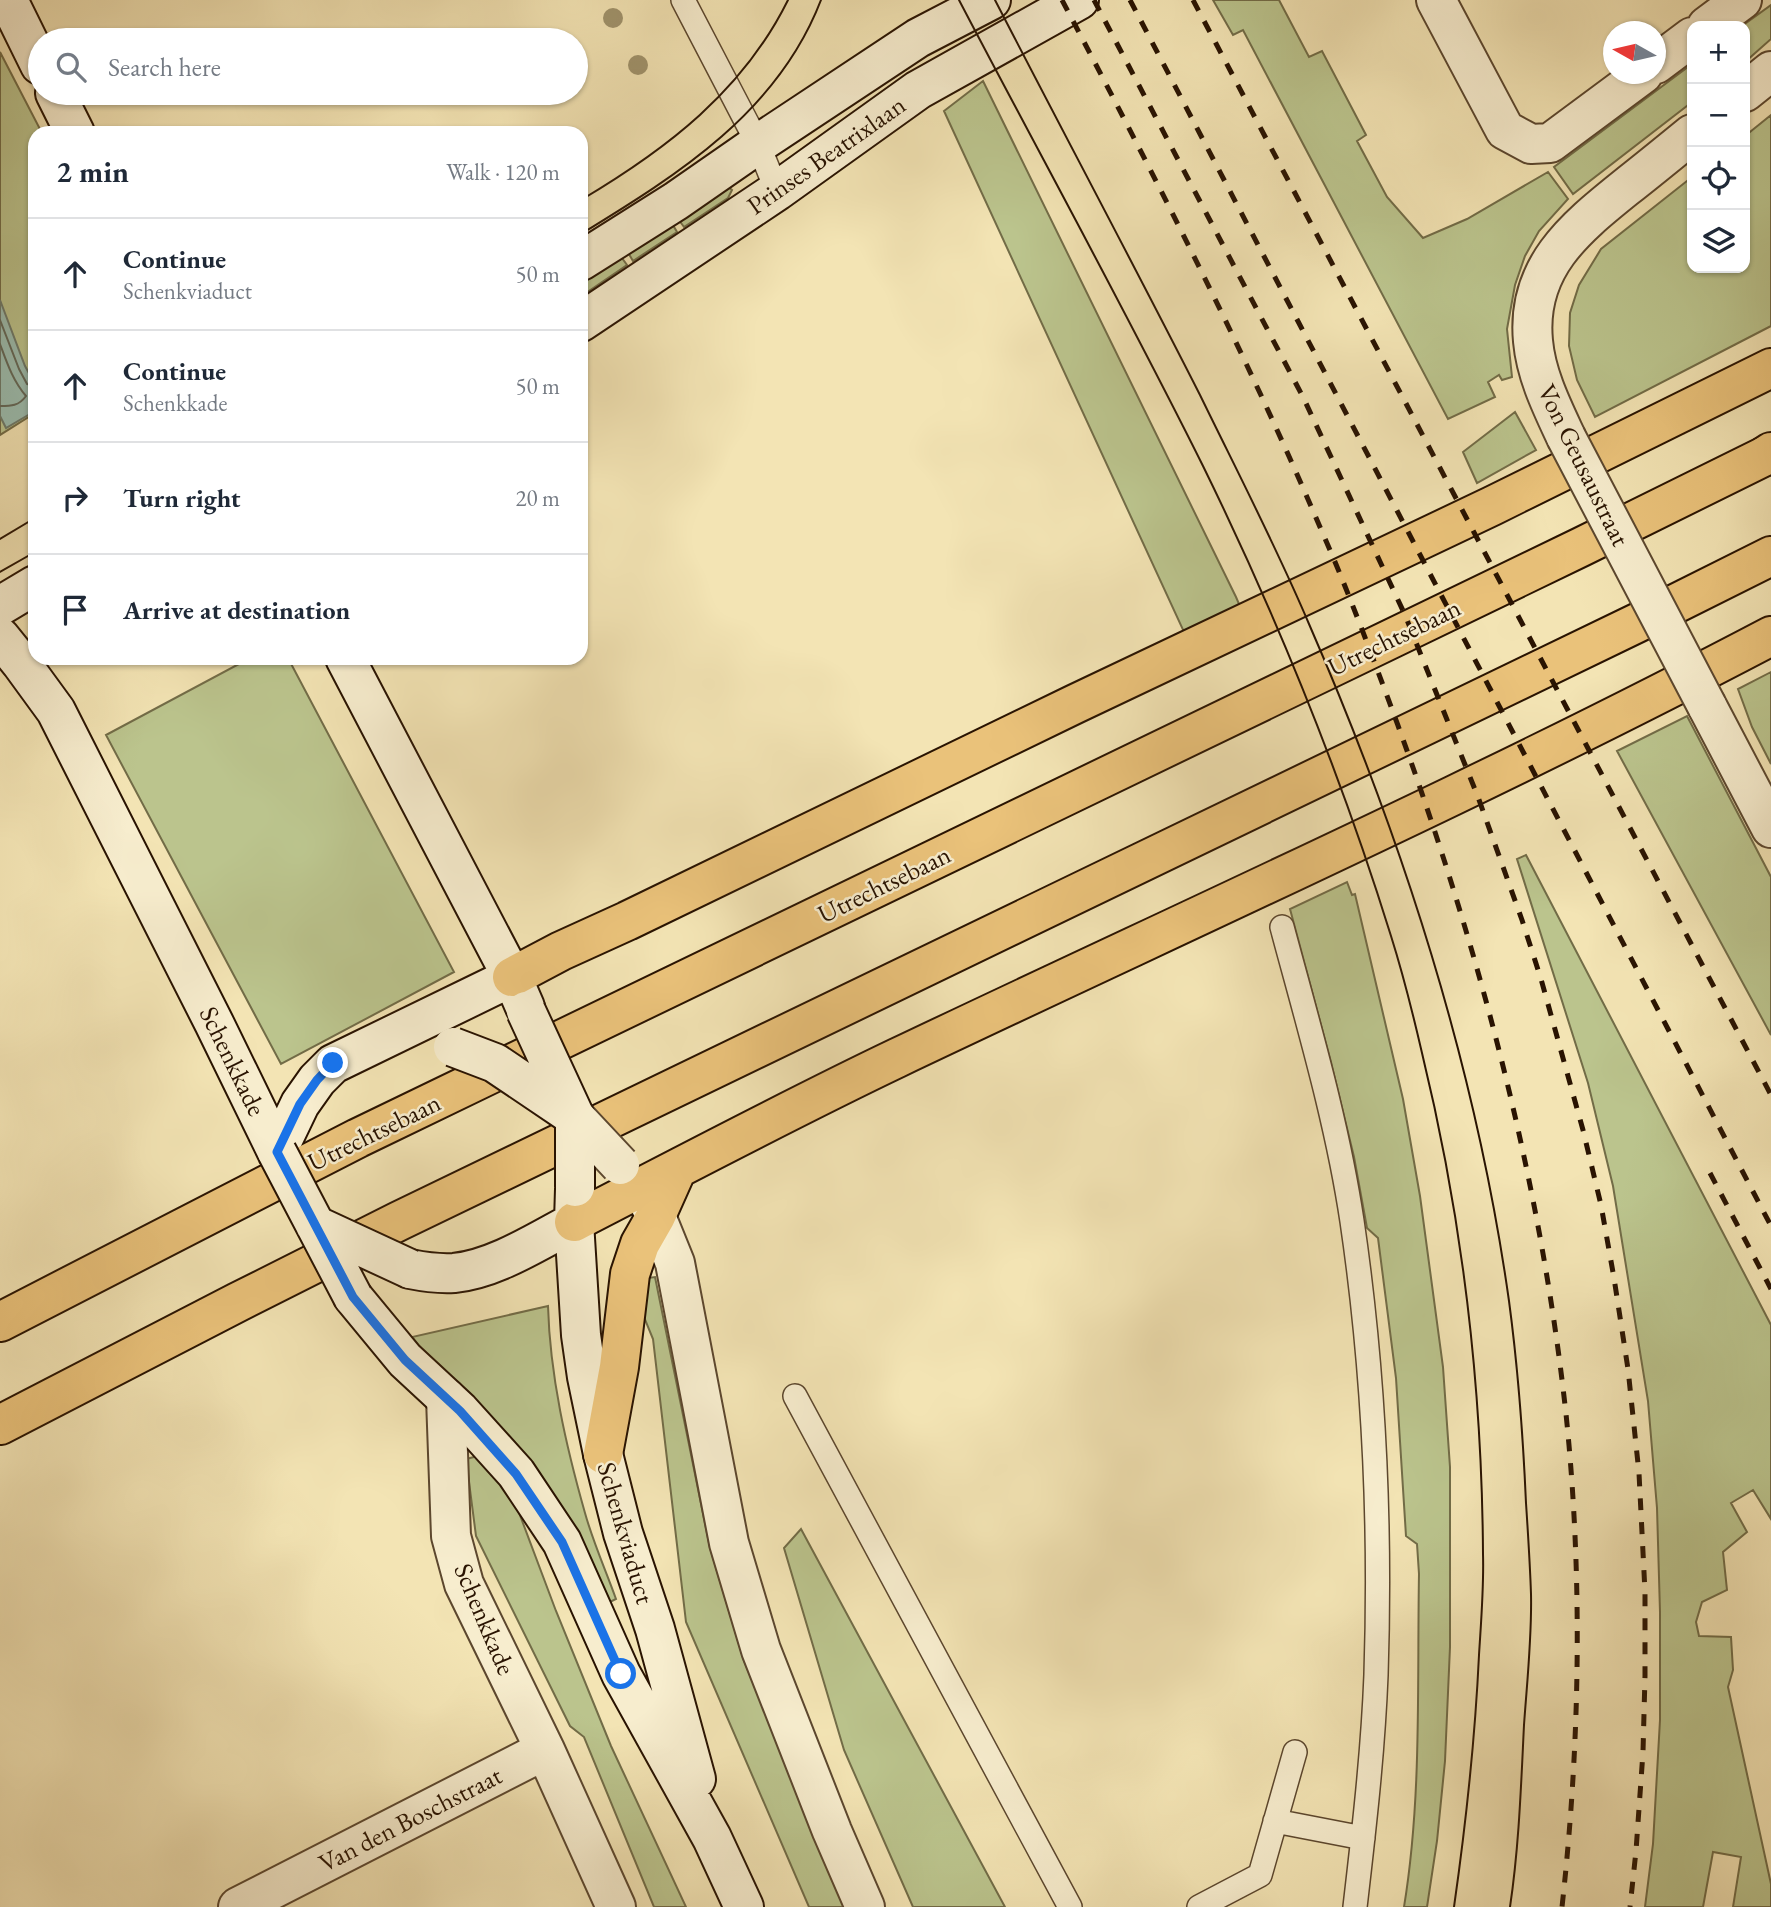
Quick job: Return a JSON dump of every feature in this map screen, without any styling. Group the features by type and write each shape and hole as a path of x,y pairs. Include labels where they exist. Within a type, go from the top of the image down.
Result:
{"main road":[{"path":"519,994 561,951 1492,506 1771,368"},
{"name":"Utrechtsebaan","path":"0,1322 358,1138 1768,454"},
{"path":"0,1424 400,1221 1771,556"},
{"path":"574,1204 639,1189 893,1060 1335,853 1607,721 1771,636"},
{"path":"603,1454 618,1376 630,1274 640,1244 639,1189"}],"street":[{"path":"8,0 28,41"},
{"name":"Prinses Beatrixlaan","path":"588,257 676,201 918,38 991,0"},
{"name":"Prinses Beatrixlaan","path":"588,317 777,191 918,90 1079,0"},
{"path":"1436,0 1505,130 1531,144 1550,143 1630,84"},
{"path":"1714,21 1742,0"},
{"path":"1666,56 1687,41"},
{"path":"1750,88 1771,71"},
{"path":"61,105 72,126"},
{"name":"Von Geusaustraat","path":"1687,138 1576,229 1557,251 1536,299 1533,343 1545,391 1566,437 1771,828"},
{"path":"0,606 28,589"},
{"name":"Schenkkade","path":"14,657 56,711 278,1140 315,1225 353,1297 405,1360 446,1398 451,1536 464,1584 545,1750 617,1907"},
{"path":"315,1225 410,1269 454,1273 475,1269 511,1255 574,1204 575,1117 519,994 349,665"},
{"path":"278,1140 317,1080 333,1063 402,1031 519,994"},
{"path":"402,1031 495,1063 575,1117 639,1189 675,1263 729,1543 761,1650 865,1907"},
{"name":"Schenkviaduct","path":"574,1204 581,1335 603,1454 623,1533 655,1629 712,1838"},
{"name":"Schenkviaduct","path":"446,1398 516,1474 562,1542 621,1674 712,1838 744,1907"},
{"name":"Van den Boschstraat","path":"238,1907 545,1750"}],"lane":[{"path":"683,0 758,144 777,191"},
{"path":"1282,927 1333,1128 1352,1218 1364,1320 1376,1472 1376,1677 1355,1907"},
{"path":"795,1396 1070,1907"},
{"path":"1199,1907 1260,1875 1295,1752"},
{"path":"1275,1822 1363,1838"}],"green space":[{"path":"1213,0 1279,0 1309,57 1322,51 1366,135 1357,141 1387,197 1423,238 1467,219 1548,172 1568,199 1539,231 1525,256 1515,285 1507,329 1512,377 1502,380 1499,375 1488,382 1495,397 1448,419 1243,30 1233,35"},
{"path":"1771,5 1771,39 1750,58 1750,21"},
{"path":"0,52 38,126 28,126 28,417 0,435"},
{"path":"1687,68 1687,106 1573,194 1554,167"},
{"path":"983,81 1245,618 1190,645 944,111"},
{"path":"1771,115 1771,326 1595,417 1577,380 1569,346 1570,313 1579,285 1601,249 1687,181 1687,273 1750,273 1750,132"},
{"path":"726,185 732,190 728,198 684,227 676,216"},
{"path":"670,220 677,232 633,261 626,249"},
{"path":"619,254 627,265 588,292 588,275"},
{"path":"1515,412 1536,450 1477,483 1463,452"},
{"path":"237,665 292,665 454,972 281,1064 106,735"},
{"path":"1771,672 1771,764 1752,727 1738,689"},
{"path":"1687,716 1771,877 1771,1035 1617,751"},
{"path":"1526,855 1771,1325 1771,1519 1753,1490 1731,1503 1747,1532 1723,1552 1727,1590 1702,1602 1696,1622 1699,1636 1731,1637 1733,1670 1728,1687 1771,1884 1771,1907 1733,1907 1741,1857 1713,1852 1703,1907 1645,1907 1653,1844 1660,1720 1657,1508 1648,1401 1613,1186 1588,1083 1517,859"},
{"path":"1347,882 1352,895 1355,894 1403,1099 1420,1196 1443,1367 1450,1467 1450,1647 1445,1761 1427,1907 1404,1907 1416,1783 1419,1574 1417,1544 1406,1536 1396,1378 1378,1238 1367,1228 1354,1157 1290,909"},
{"path":"655,1277 710,1548 744,1661 849,1907 809,1907 686,1622 653,1339 637,1300 641,1279"},
{"path":"548,1306 552,1358 565,1437 588,1524 616,1599 606,1604 441,1373 412,1337"},
{"path":"482,1455 512,1494 611,1746 686,1907 654,1907 584,1737 570,1726 476,1536 466,1459"},
{"path":"801,1529 1005,1907 913,1907 844,1750 784,1548"}],"water":[{"path":"0,300 28,371 28,415 6,428 0,416"}],"tram line":[{"path":"588,196 643,160 700,115 749,62 770,33 788,0"},
{"path":"588,230 689,163 752,107 779,75 802,40 821,0"},
{"path":"959,0 1113,290 1203,466 1257,580 1306,697 1351,816 1408,994 1436,1115 1459,1239 1479,1427 1482,1605 1472,1750 1454,1907"},
{"path":"995,0 1200,395 1296,595 1343,706 1405,871 1456,1041 1495,1214 1518,1376 1523,1452 1531,1627 1518,1839 1510,1907"},
{"path":"0,539 28,522"},
{"path":"0,572 28,556"}],"railway":[{"path":"1062,0 1230,331 1340,573 1418,781 1474,958 1498,1048 1539,1230 1566,1414 1571,1476 1577,1599 1576,1723 1562,1907"},
{"path":"1094,0 1303,397 1405,615 1478,797 1541,979 1601,1205 1628,1369 1639,1473 1645,1592 1645,1676 1643,1752 1630,1907"},
{"path":"1130,0 1771,1226"},
{"path":"1193,0 1771,1095"},
{"path":"1710,1173 1771,1289"}],"route":[{"path":"333,1063 300,1104 277,1152 353,1297 405,1360 460,1411 516,1474 562,1542 621,1674"}]}
